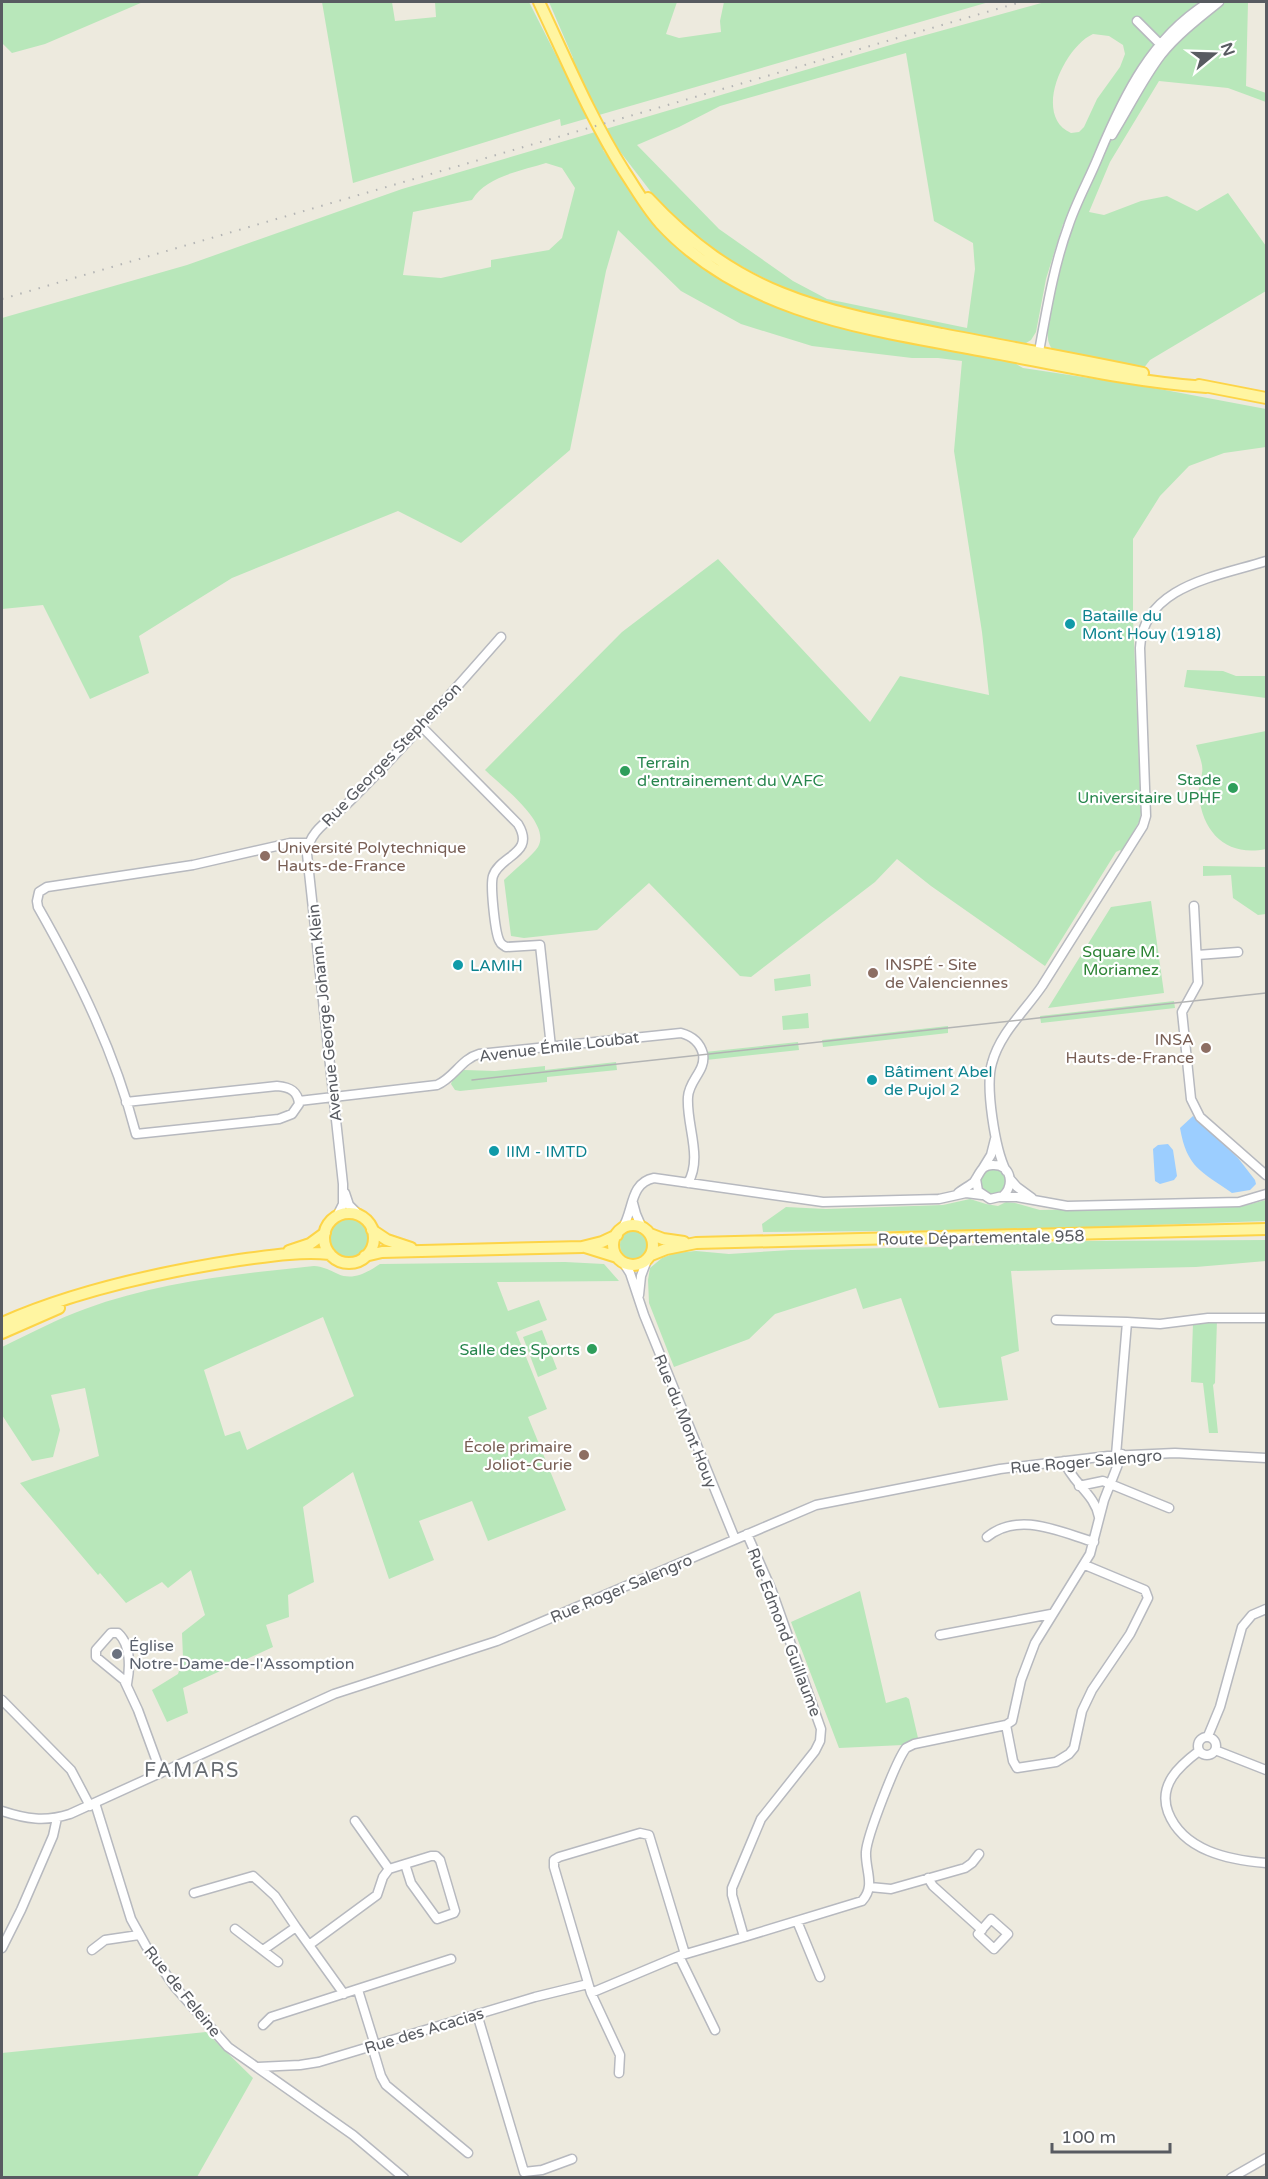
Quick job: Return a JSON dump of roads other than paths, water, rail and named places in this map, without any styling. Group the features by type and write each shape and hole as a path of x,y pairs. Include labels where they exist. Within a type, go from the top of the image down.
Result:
{"main road":[{"path":"539,2 588,108 622,168 652,203 701,248 743,276 784,296 848,315 1038,357 1266,398"},
{"path":"365,1256 373,1244 372,1230 368,1222 359,1215 349,1213 337,1216 328,1224 325,1243 330,1254 338,1260 347,1262 357,1261 382,1251 582,1246 604,1241 632,1226 646,1231 653,1244 649,1258 635,1265 582,1246"},
{"name":"Route Départementale 958","path":"649,1258 666,1249 696,1244 1266,1229"},
{"path":"372,1230 391,1242 420,1250"},
{"name":"Route Départementale 958","path":"646,1231 669,1240 696,1244"},
{"path":"619,1232 614,1246 620,1259"},
{"path":"272,1256 310,1244 325,1233"},
{"path":"2,1323 56,1302 186,1269 272,1256 330,1254"},
{"path":"2,1333 105,1289"}],"street":[{"path":"1163,47 1193,13 1209,2"},
{"path":"1038,357 1063,242 1073,212 1129,89 1145,63 1219,2"},
{"path":"1137,21 1163,47"},
{"path":"1040,1202 1020,1190 1002,1161 989,1079 998,1047 1041,987 1145,820 1147,806 1140,648 1144,628 1157,607 1182,588 1266,561"},
{"name":"Rue Georges Stephenson","path":"308,843 315,832 351,800 422,727 501,637"},
{"path":"422,727 520,827 523,837 521,846 495,871 492,880 497,934 501,943 506,947 540,945 551,1047"},
{"path":"126,1102 278,1086 294,1091 299,1101 296,1111 279,1119 136,1134 108,1048 90,1006 38,908 38,895 42,889 193,865 290,843 308,843"},
{"name":"Avenue George Johann Klein","path":"308,843 307,854 343,1184 343,1204 337,1216"},
{"path":"1194,906 1198,986 1182,1012 1192,1103 1200,1117 1266,1175"},
{"path":"1197,955 1238,952"},
{"name":"Avenue Émile Loubat","path":"299,1101 437,1085 475,1055 681,1033 692,1037 698,1043 703,1055 703,1064 691,1083 688,1096 694,1167 688,1183"},
{"path":"953,1195 976,1179 993,1151 996,1132"},
{"path":"982,1168 993,1164 1008,1174"},
{"path":"1001,1197 1009,1189 1008,1174"},
{"path":"619,1232 638,1187 650,1179 823,1202 939,1199 966,1193 992,1199 1017,1197 1067,1206 1228,1202 1244,1201 1266,1194"},
{"path":"976,1179 976,1186 982,1195"},
{"name":"Avenue George Johann Klein","path":"343,1184 349,1204 359,1215"},
{"path":"633,1198 636,1214 646,1231"},
{"name":"Rue du Mont Houy","path":"639,1302 641,1276 649,1258"},
{"name":"Rue du Mont Houy","path":"620,1259 630,1273 639,1302 735,1539"},
{"path":"1056,1320 1161,1323 1204,1318 1266,1318"},
{"path":"591,1994 682,1955 859,1902 865,1898 870,1887 866,1857 868,1840 906,1748 918,1743 1006,1725 1013,1718 1026,1666 1035,1643 1051,1614 1085,1564 1094,1542 1099,1518 1119,1455 1126,1322"},
{"name":"Rue Roger Salengro","path":"2,1812 26,1819 57,1818 93,1804 341,1691 497,1641 800,1511 833,1501 981,1472 1119,1455 1186,1453 1266,1458"},
{"path":"1064,1461 1068,1472 1093,1501 1099,1518"},
{"path":"1079,1486 1099,1481 1169,1508"},
{"path":"987,1537 1000,1528 1028,1523 1094,1542"},
{"name":"Rue Edmond Guillaume","path":"744,1937 732,1888 758,1825 815,1751 820,1741 821,1729 772,1591 747,1534"},
{"path":"1006,1725 1014,1765 1017,1768 1056,1762 1066,1757 1074,1748 1082,1711 1092,1690 1136,1623 1148,1598 1145,1590 1085,1564"},
{"path":"1199,1751 1199,1741 1208,1736 1220,1707 1242,1627 1252,1615 1266,1609"},
{"path":"940,1635 1051,1614"},
{"path":"127,1684 128,1657 123,1638 114,1632 108,1635 95,1654 97,1659 122,1677 127,1684 161,1773"},
{"name":"Rue de Feleine","path":"2,1700 71,1770 93,1804 124,1898 139,1935 170,1981 228,2047 353,2135 404,2178"},
{"path":"1208,1736 1215,1741 1215,1750"},
{"path":"1199,1751 1208,1755 1215,1750"},
{"path":"1215,1750 1266,1770"},
{"path":"1199,1751 1183,1764 1165,1788 1165,1802 1176,1827 1190,1841 1214,1854 1266,1863"},
{"path":"2,1948 53,1836 57,1818"},
{"path":"355,1821 389,1869"},
{"path":"619,2073 619,2052 591,1994 554,1867 554,1860 560,1857 640,1833 649,1835 682,1955 715,2030"},
{"path":"870,1887 889,1890 968,1866 979,1854"},
{"path":"309,1945 377,1895 389,1869 405,1864 431,1856 439,1858 455,1911 452,1915 437,1919 411,1883 405,1864"},
{"path":"194,1893 253,1876 275,1896 344,1994"},
{"path":"928,1878 933,1886 982,1930"},
{"path":"797,1921 820,1977"},
{"path":"263,1950 296,1927"},
{"path":"235,1929 278,1962"},
{"name":"Rue de Feleine","path":"92,1950 105,1940 139,1935"},
{"path":"263,2025 271,2017 451,1959"},
{"name":"Rue des Acacias","path":"258,2067 313,2063 529,1999 588,1984"},
{"path":"358,1990 381,2076 386,2085 468,2153"},
{"path":"477,2014 524,2172 542,2170 572,2158"},
{"path":"1231,2178 1266,2158"}],"water":[{"path":"1193,1116 1238,1158 1255,1180 1256,1184 1250,1190 1232,1193 1204,1173 1191,1160 1180,1128"},
{"path":"1168,1144 1173,1150 1177,1176 1174,1180 1160,1184 1155,1181 1153,1149 1158,1145"}],"tram line":[{"path":"472,1080 1266,993"}],"railway":[{"path":"2,299 1021,2"}],"place":[{"name":"Bataille du Mont Houy (1918)","path":"1070,624"},
{"name":"Terrain d'entrainement du VAFC","path":"625,771"},
{"name":"Stade Universitaire UPHF","path":"1233,788"},
{"name":"Université Polytechnique Hauts-de-France","path":"265,856"},
{"name":"LAMIH","path":"458,965"},
{"name":"INSPÉ - Site de Valenciennes","path":"873,973"},
{"name":"INSA Hauts-de-France","path":"1206,1048"},
{"name":"Bâtiment Abel de Pujol 2","path":"872,1080"},
{"name":"IIM - IMTD","path":"494,1151"},
{"name":"Salle des Sports","path":"592,1349"},
{"name":"École primaire Joliot-Curie","path":"584,1455"},
{"name":"Église Notre-Dame-de-l'Assomption","path":"117,1654"}],"district":[{"name":"FAMARS","path":"192,1770"}],"park label":[{"name":"Square M. Moriamez","path":"1121,960"}]}
